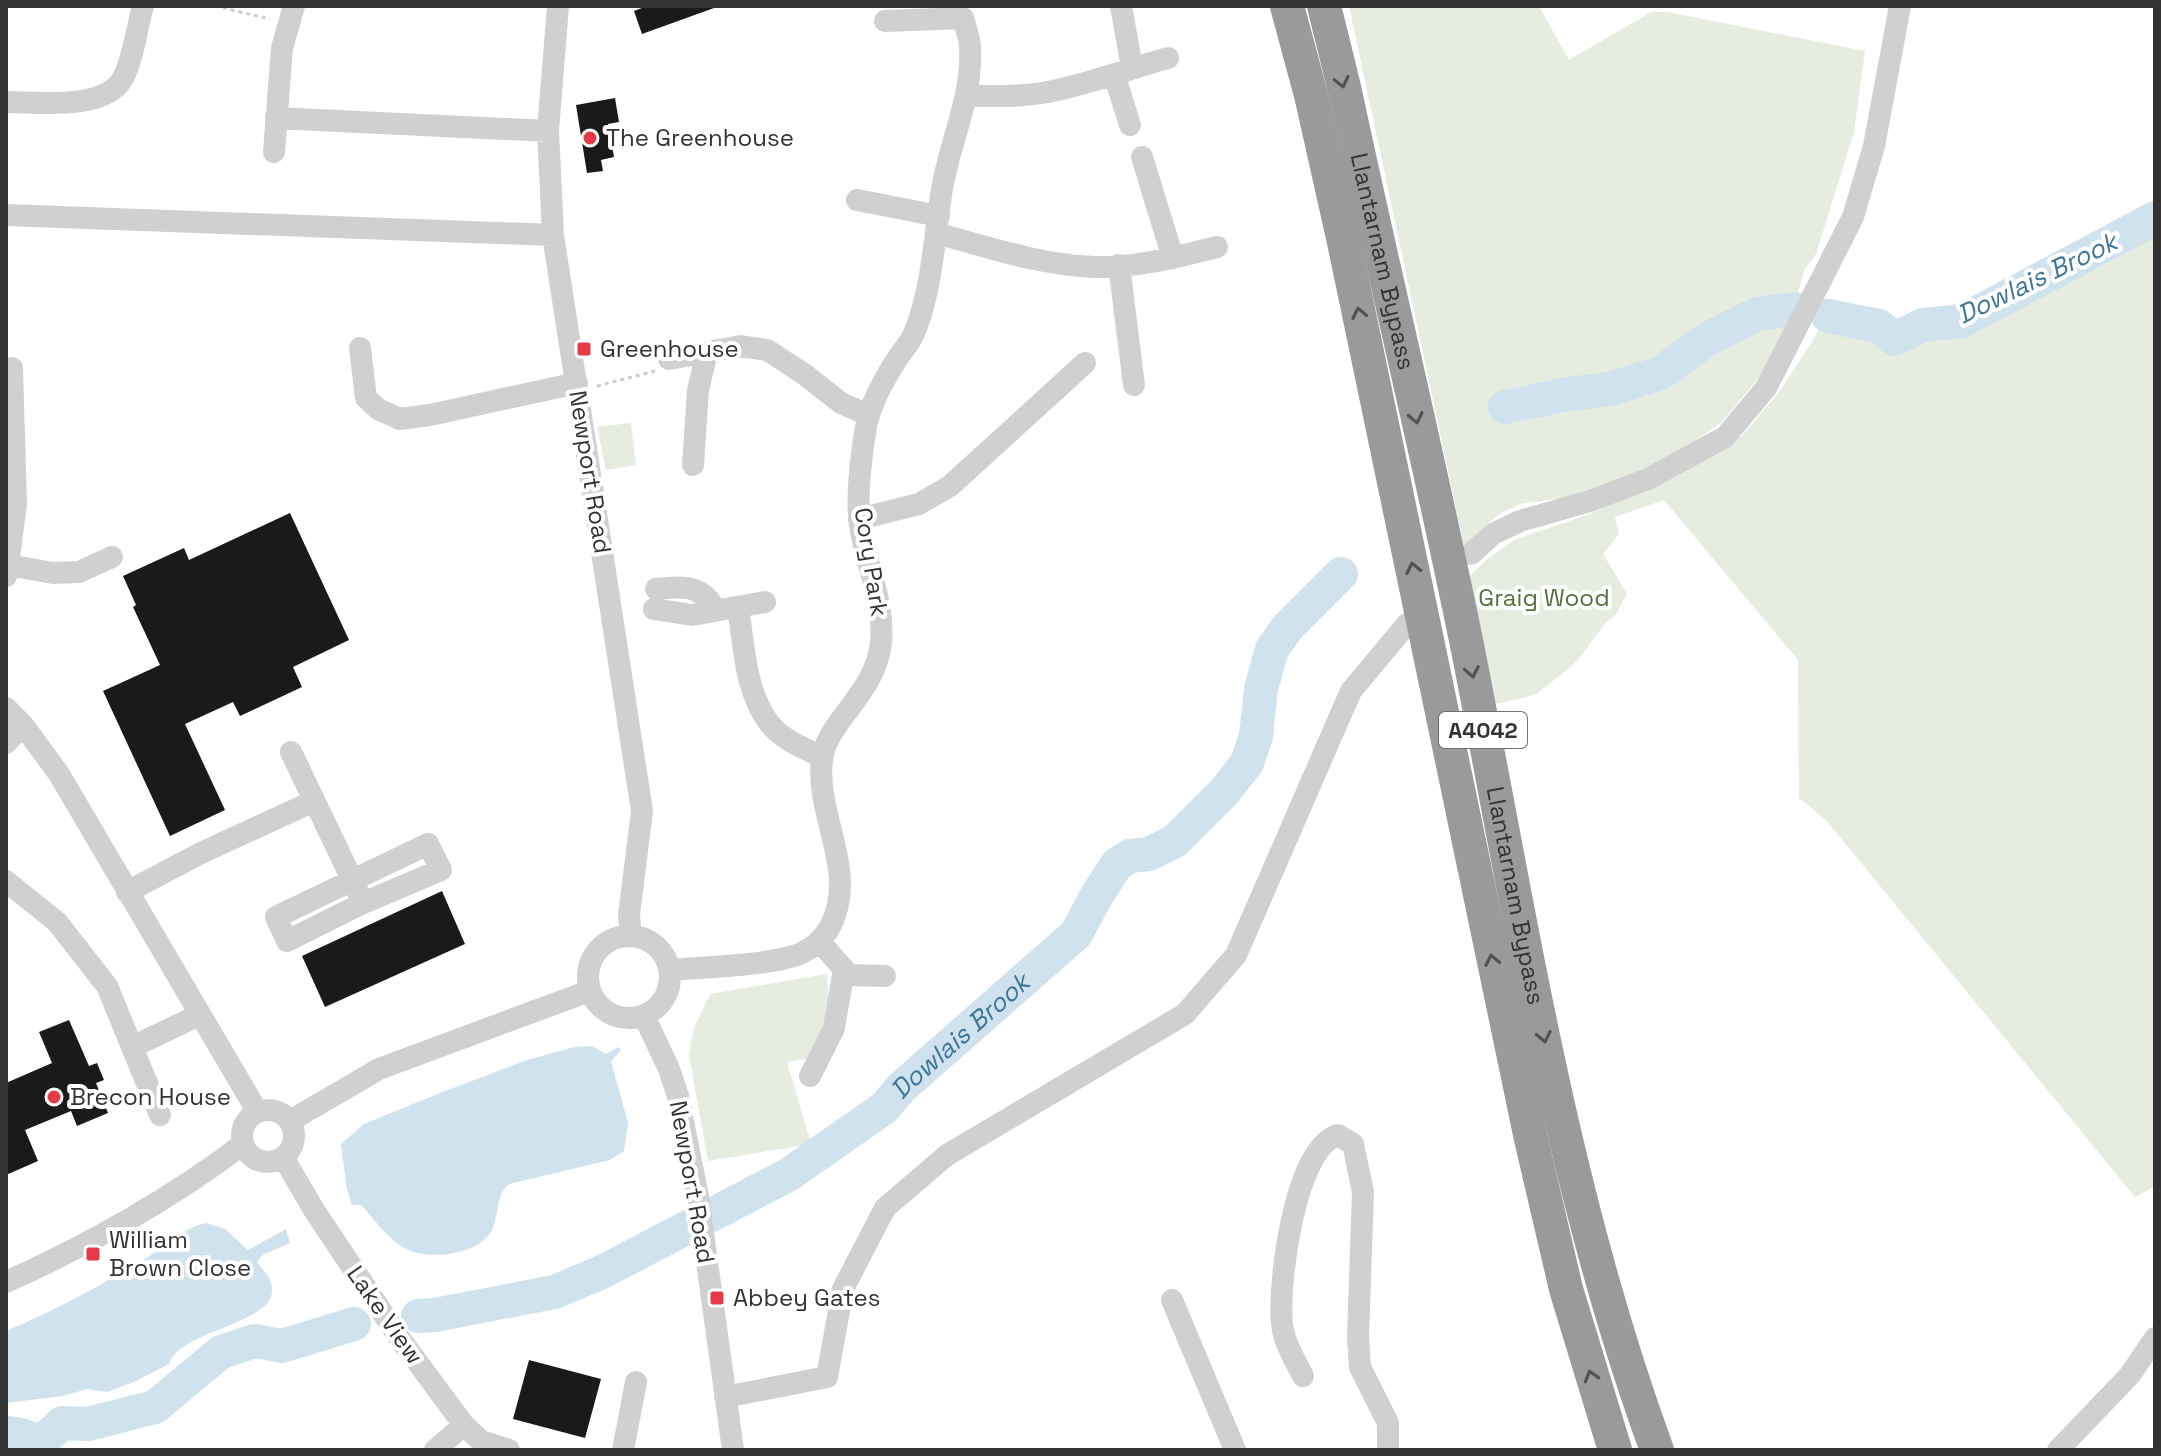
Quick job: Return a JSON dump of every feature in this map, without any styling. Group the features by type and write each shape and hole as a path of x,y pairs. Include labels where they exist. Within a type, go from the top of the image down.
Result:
{"highway":[{"name":"Llantarnam Bypass","path":"1287,6 1311,95 1344,242 1534,1154 1566,1289 1615,1450"},
{"name":"Llantarnam Bypass","path":"1324,6 1468,649 1510,879 1565,1131 1602,1279 1657,1450"}],"street":[{"path":"6,102 85,101 110,93 124,77 143,6"},
{"name":"Newport Road","path":"558,6 548,131 553,235 642,811 629,915 631,936"},
{"path":"1121,6 1126,39 1123,71 1130,125"},
{"path":"1471,554 1493,534 1520,521 1590,501 1648,479 1725,437 1766,388 1853,217 1874,146 1900,6"},
{"name":"Cory Park","path":"820,942 832,924 842,874 823,800 822,757 837,726 862,695 875,670 881,643 882,616 859,519 860,463 868,415 913,336 926,301 941,192 967,96 971,46 963,12 885,21"},
{"path":"274,152 282,48 292,14"},
{"path":"967,96 1011,97 1047,93 1168,58"},
{"path":"276,118 548,131"},
{"path":"1142,157 1173,258"},
{"path":"857,200 937,225 1002,251 1095,267 1142,264 1217,247"},
{"path":"6,215 553,235"},
{"path":"1119,265 1134,385"},
{"path":"669,359 741,346 767,350 841,403 868,415"},
{"path":"360,348 366,398 378,409 400,419 577,387"},
{"path":"693,465 698,390 707,352"},
{"path":"859,519 919,504 950,486 1085,363"},
{"path":"12,368 16,504 7,570 79,572 112,557"},
{"path":"655,599 695,589 726,608 754,696 770,724 792,743 822,757"},
{"path":"726,608 765,602"},
{"path":"725,1397 827,1377 843,1289 885,1208 947,1155 1185,1014 1236,955 1351,691 1407,624"},
{"path":"6,708 23,725 59,774 257,1111"},
{"path":"6,743 23,725"},
{"path":"291,752 363,903"},
{"path":"127,892 201,853 314,801"},
{"path":"428,844 441,870 363,903 287,941 276,917 428,844"},
{"path":"6,881 57,922 96,969 107,986 160,1115"},
{"path":"631,936 657,946 665,957 670,970 667,993 662,1003 644,1016 618,1018 596,1003 589,991 589,965 605,943 618,937 631,936"},
{"path":"670,970 790,957 820,942 849,975 885,976"},
{"path":"810,1076 834,1028 844,969"},
{"path":"290,1121 379,1069 589,991"},
{"path":"132,1047 199,1015"},
{"name":"Newport Road","path":"644,1016 678,1096 698,1197 733,1450"},
{"path":"275,1110 290,1121 294,1141 283,1157 274,1161 255,1159 243,1144 244,1125 257,1111 275,1110"},
{"path":"1303,1376 1282,1327 1286,1244 1301,1189 1318,1151 1327,1138 1338,1135 1353,1144 1363,1192 1358,1337 1360,1367 1388,1423 1388,1450"},
{"path":"6,1282 49,1263 136,1214 243,1144"},
{"name":"Lake View","path":"283,1157 314,1210 398,1336 464,1425 481,1441 509,1450"},
{"path":"1172,1300 1235,1450"},
{"path":"2058,1450 2130,1375 2155,1338"},
{"path":"623,1450 636,1382"},
{"path":"435,1450 464,1425"}],"path":[{"path":"215,6 242,14 292,14"},
{"path":"577,387 662,370 669,359"}],"green space":[{"path":"1349,6 1539,6 1569,60 1651,12 1667,12 1865,51 1854,132 1816,254 1804,270 1777,356 1721,423 1667,460 1603,488 1558,499 1523,503 1501,513 1482,529 1465,550"},
{"name":"Graig Wood","path":"2155,218 2155,1186 2135,1197 1826,820 1799,798 1798,660 1664,500 1615,517 1619,534 1603,554 1627,594 1616,614 1577,661 1535,695 1496,704 1470,576 1486,560 1516,539 1587,515 1665,482 1742,436 1782,388 1828,316 1879,326 1894,339 1923,325 1962,321"},
{"path":"631,423 636,465 606,470 597,427"},
{"path":"827,974 829,1014 806,1059 787,1062 811,1144 708,1161 689,1055 694,1028 710,994"}],"water":[{"path":"592,1046 606,1054 618,1047 621,1050 611,1061 628,1123 624,1151 610,1160 509,1184 502,1193 492,1230 485,1239 475,1246 450,1254 423,1254 401,1246 361,1205 352,1205 341,1144 364,1124 527,1060 574,1047"},
{"path":"206,1223 225,1229 248,1250 286,1229 290,1243 263,1255 257,1262 272,1285 269,1301 259,1311 191,1342 177,1352 169,1364 107,1392 87,1389 63,1396 6,1403 6,1331 93,1289 181,1234"}],"building":[{"path":"647,6 714,8 642,34 634,11"},
{"path":"615,98 619,122 608,124 614,157 601,160 603,171 587,173 576,105"},
{"path":"290,513 349,640 293,667 302,687 240,716 233,702 185,724 225,810 170,836 103,691 160,665 133,607 136,605 123,576 184,548 189,560"},
{"path":"442,891 465,944 325,1007 302,956"},
{"name":"Brecon House","path":"69,1020 89,1066 97,1063 104,1080 96,1083 108,1113 77,1126 71,1111 25,1130 38,1161 6,1175 6,1083 52,1063 39,1032"},
{"path":"529,1360 601,1379 585,1438 513,1419"}],"waterway":[{"name":"Dowlais Brook","path":"1828,316 1879,326 1894,339 1923,325 1962,321 2155,218"},
{"name":"Dowlais Brook","path":"1505,407 1611,389 1661,373 1707,339 1757,314 1794,309"},
{"name":"Dowlais Brook","path":"418,1316 554,1292 600,1273 788,1175 884,1108 901,1088 1076,934 1117,864 1130,856 1149,854 1175,841 1224,792 1247,763 1256,736 1261,689 1272,649 1287,628 1341,574"},
{"name":"Dowlais Brook","path":"6,1433 40,1439 62,1423 88,1424 155,1407 221,1352 255,1341 282,1346 354,1324"}],"place":[{"name":"The Greenhouse","path":"590,138"},
{"name":"Greenhouse","path":"584,349"},
{"name":"Brecon House","path":"54,1097"},
{"name":"William Brown Close","path":"93,1254"},
{"name":"Abbey Gates","path":"717,1298"}]}
